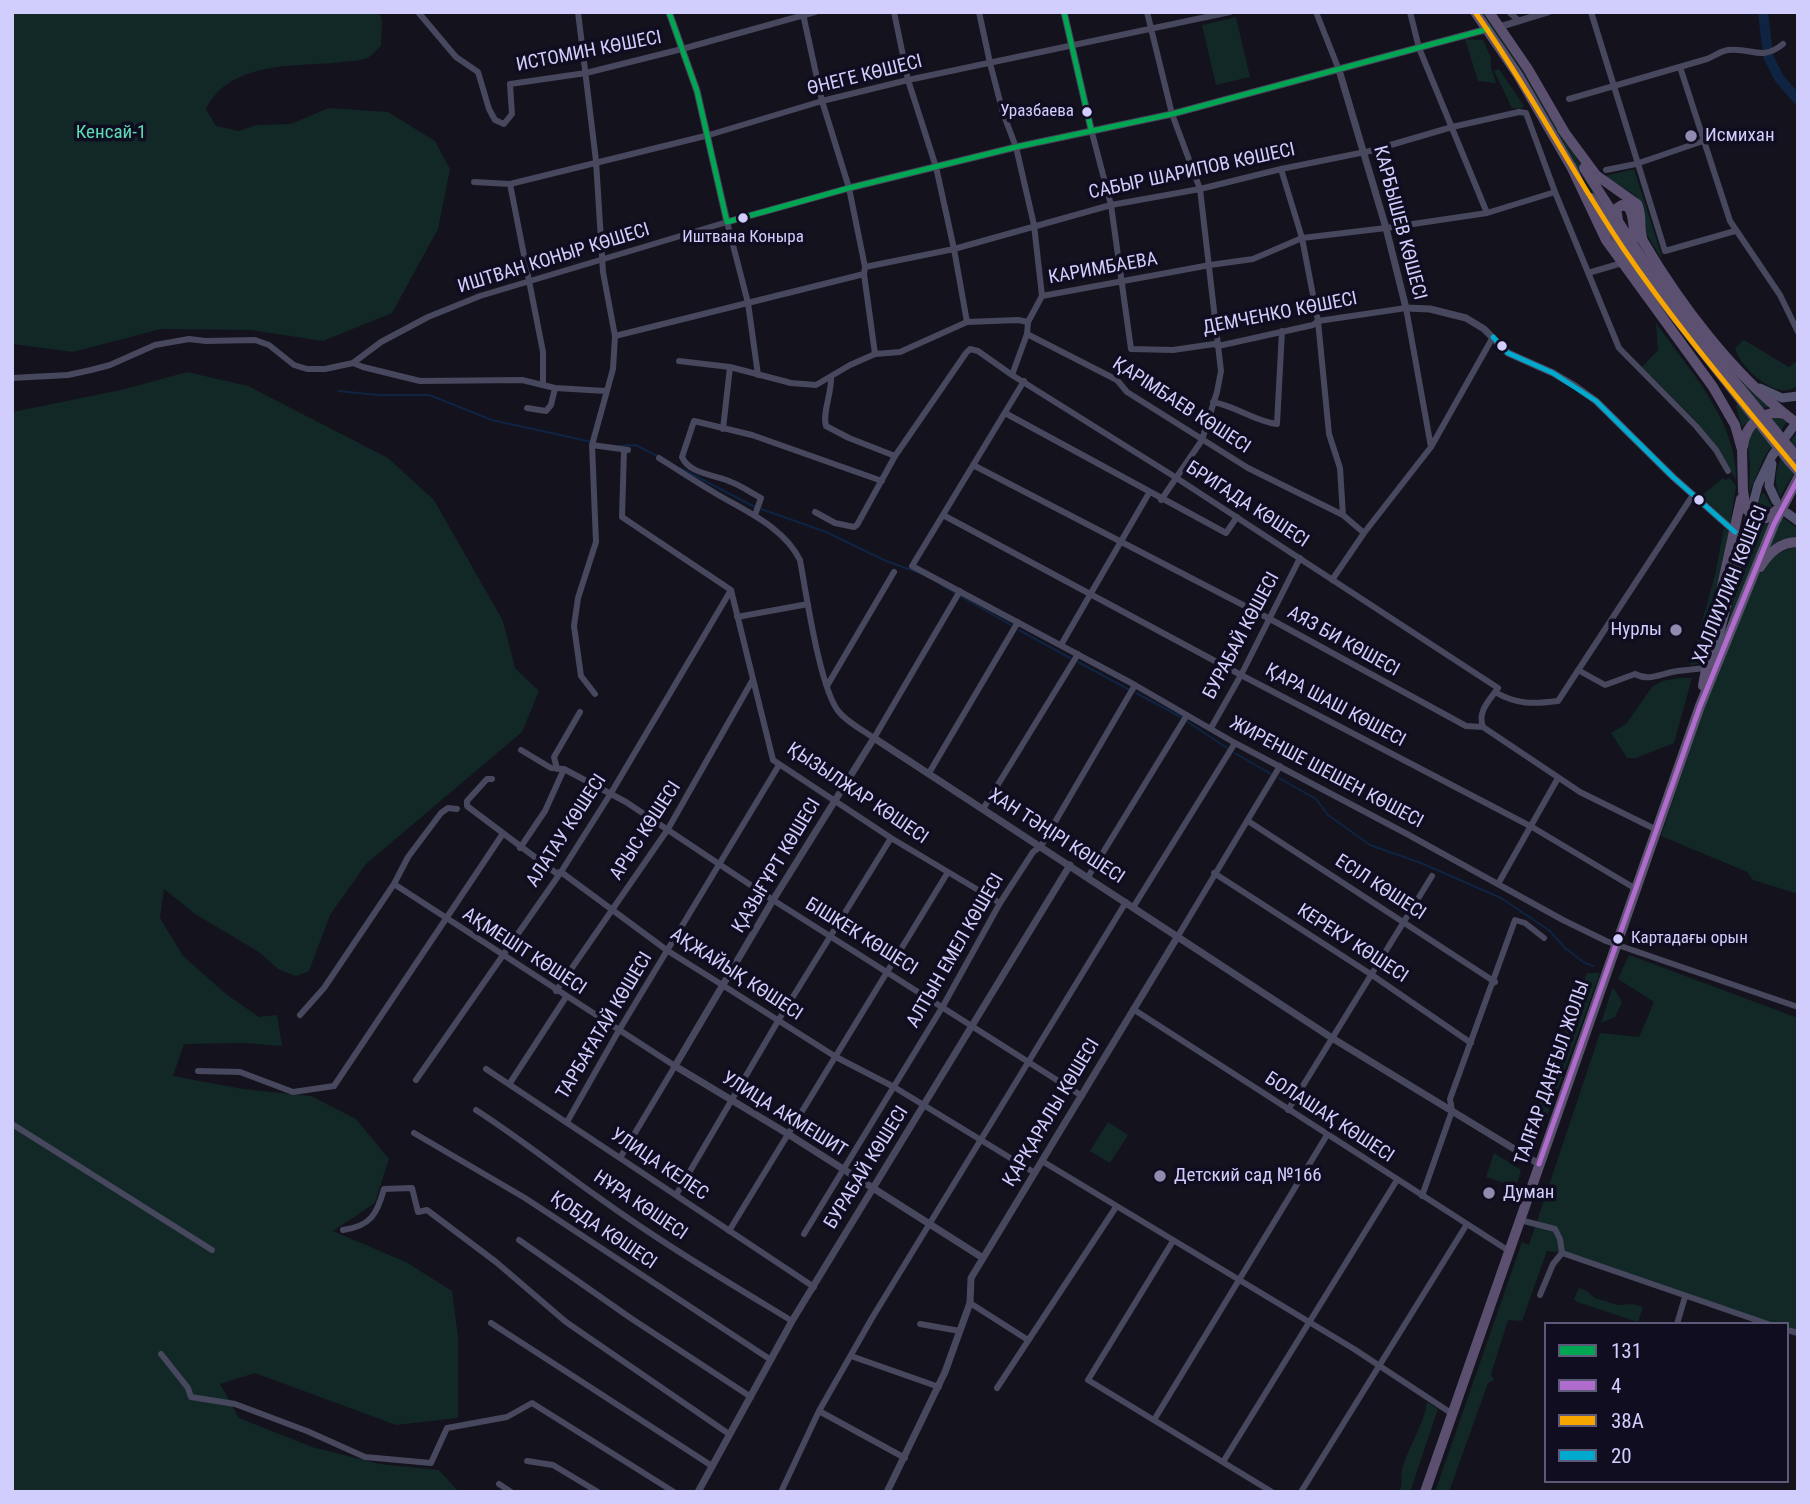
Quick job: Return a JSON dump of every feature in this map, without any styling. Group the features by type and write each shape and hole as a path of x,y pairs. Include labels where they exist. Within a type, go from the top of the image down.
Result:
{"main road":[{"path":"1475,12 1518,75 1571,166 1642,267 1794,458 1798,471"},
{"path":"1489,12 1528,69 1642,267"},
{"path":"1562,129 1596,175 1637,204 1640,210 1640,234 1699,323 1752,383 1792,421"},
{"path":"1571,166 1591,212 1622,263 1713,387 1735,425"},
{"path":"1622,230 1615,213 1623,205 1631,210 1634,233 1649,259 1697,326 1742,379 1742,388 1732,410 1742,450 1743,491 1750,512 1767,518 1776,512 1781,501 1769,486 1769,473 1792,421"},
{"path":"1752,383 1765,392 1782,398 1798,396"},
{"path":"1742,450 1747,432 1758,418 1773,412 1792,421"},
{"name":"ХАЛЛИУЛИН КӨШЕСІ","path":"1700,706 1721,633 1752,503 1767,465 1792,421"},
{"name":"ХАЛЛИУЛИН КӨШЕСІ","path":"1700,706 1745,596 1783,514 1781,501 1797,479"},
{"name":"ХАЛЛИУЛИН КӨШЕСІ","path":"1700,706 1717,609 1743,491"},
{"path":"1783,514 1798,521"},
{"path":"1745,596 1766,558 1782,545 1798,542"},
{"name":"ТАЛҒАР ДАҢҒЫЛ ЖОЛЫ","path":"1425,1492 1700,706"}],"street":[{"name":"ИСТОМИН КӨШЕСІ","path":"418,12 456,57 478,72 489,109 495,120 504,124 512,114 510,83 586,73 815,12"},
{"path":"578,12 596,162 603,259 615,337 613,369 593,444 596,542 578,598 574,626 581,676 595,694"},
{"path":"669,12 697,91 709,135 727,222 748,303 758,374"},
{"path":"894,12 908,80 936,167 967,323"},
{"path":"979,12 990,63 1003,113 1016,147 1034,225 1042,296"},
{"path":"1064,12 1111,205 1122,283"},
{"path":"1147,12 1172,114 1200,189 1221,371 1202,440 1161,500"},
{"name":"ӨНЕГЕ КӨШЕСІ","path":"474,182 510,184 709,135 822,101 908,80 1229,12"},
{"name":"КАРБЫШЕВ КӨШЕСІ","path":"1316,12 1339,70 1386,228 1406,308 1431,447"},
{"path":"1410,12 1419,48 1487,213"},
{"path":"1509,12 1519,21"},
{"path":"1499,27 1548,12"},
{"path":"1591,12 1665,251 1735,231"},
{"path":"803,14 822,101 849,188 875,354"},
{"name":"ИШТВАН КОНЫР КӨШЕСІ","path":"12,378 55,376 91,370 110,365 155,345 181,340 255,340 269,345 294,365 307,369 325,369 353,363 381,342 428,317 480,296 727,222 849,188 1016,147 1172,114 1488,29"},
{"path":"1569,99 1730,50 1767,54 1783,44"},
{"path":"1680,66 1735,231 1780,295 1798,332"},
{"name":"САБЫР ШАРИПОВ КӨШЕСІ","path":"615,337 954,249 1111,205 1200,189 1413,141 1452,127 1519,112 1526,113 1555,192"},
{"path":"1606,170 1636,164 1703,141"},
{"path":"1281,169 1302,238 1318,320 1329,434 1340,468 1343,515"},
{"path":"510,184 543,352 543,384"},
{"path":"1555,192 1619,348 1696,426 1716,450 1728,471"},
{"name":"КАРИМБАЕВА","path":"1028,322 1042,296 1254,259 1302,238 1487,213 1555,192"},
{"path":"1588,273 1622,263"},
{"name":"ДЕМЧЕНКО КӨШЕСІ","path":"1122,283 1131,349 1173,350 1214,344 1218,346 1313,325 1318,320 1406,308 1438,311 1466,318 1493,337 1508,353 1553,373 1596,401 1693,495 1735,531"},
{"path":"679,361 730,367 791,383 816,385 875,354 900,352 967,323 1018,320 1028,322 1027,334 1012,375"},
{"path":"1213,402 1234,407 1262,422 1277,424 1282,331"},
{"name":"ҚАРІМБАЕВ КӨШЕСІ","path":"1027,334 1117,380 1127,393 1202,440 1248,468 1343,515 1364,533"},
{"path":"1332,580 1364,533 1431,447 1493,337"},
{"name":"БРИГАДА КӨШЕСІ","path":"895,456 966,353 970,349 978,351 1300,558 1497,690 1509,701 1558,701 1578,670"},
{"path":"353,363 420,381 522,380 555,388 606,391"},
{"path":"723,429 730,367"},
{"path":"815,512 835,523 854,527 860,522 895,456 826,426 824,421 832,391 831,377"},
{"path":"943,515 1024,381"},
{"path":"527,408 546,411 551,405 555,388"},
{"path":"1004,413 1226,534 1237,517"},
{"path":"757,509 761,498 743,488 694,470 683,461 694,421 752,435 882,481"},
{"path":"593,444 626,450 621,514 625,519 731,590"},
{"name":"ХАН ТӘҢІРІ КӨШЕСІ","path":"659,458 757,509 796,551 827,686 839,712 874,738 1332,1038 1539,1164"},
{"name":"АЯЗ БИ КӨШЕСІ","path":"973,465 1270,619 1466,726 1483,727 1580,792 1657,830"},
{"path":"1061,645 1149,493"},
{"path":"1693,495 1578,670 1605,685 1634,674 1642,678 1653,678 1673,672 1706,668"},
{"name":"ЖИРЕНШЕ ШЕШЕН КӨШЕСІ","path":"943,515 912,566 1563,920 1606,941 1798,1007"},
{"name":"ҚАРА ШАШ КӨШЕСІ","path":"943,515 1532,827 1636,889"},
{"name":"БУРАБАЙ КӨШЕСІ","path":"1210,728 1241,675 1300,558"},
{"path":"827,686 894,572"},
{"name":"ҚЫЗЫЛЖАР КӨШЕСІ","path":"731,590 773,760 834,803 1000,903"},
{"name":"АЛАТАУ КӨШЕСІ","path":"416,1080 561,872 731,590"},
{"name":"ҚАЗЫҒҰРТ КӨШЕСІ","path":"620,1157 960,591"},
{"path":"737,617 808,604"},
{"path":"929,773 1018,622"},
{"path":"983,809 1077,654"},
{"name":"АРЫС КӨШЕСІ","path":"556,991 668,829 752,681"},
{"name":"АЛТЫН ЕМЕЛ КӨШЕСІ","path":"804,1234 943,1006 1000,903 1033,852 1041,846 1135,685"},
{"path":"1483,727 1481,712 1497,690"},
{"path":"520,848 545,811 560,769 554,757 580,712"},
{"name":"БУРАБАЙ КӨШЕСІ","path":"1088,877 1137,801 1187,715"},
{"path":"1134,906 1236,743"},
{"name":"БІШКЕК КӨШЕСІ","path":"521,750 551,768 560,769 626,802 831,938 943,1006 1082,1096"},
{"name":"ТАРБАҒАТАЙ КӨШЕСІ","path":"567,1122 618,1032 779,765"},
{"name":"ҚАРҚАРАЛЫ КӨШЕСІ","path":"887,1492 939,1387 970,1303 971,1278 1280,766"},
{"path":"1499,884 1558,778"},
{"name":"АҚЖАЙЫҚ КӨШЕСІ","path":"492,779 487,779 466,804 502,835 556,873 561,872 668,951 778,1021 1035,1172"},
{"path":"300,1015 324,988 394,884 408,857 441,813 448,808 457,809"},
{"name":"ЕСІЛ КӨШЕСІ","path":"1248,821 1494,982"},
{"path":"198,1071 240,1072 293,1092 334,1086 502,835"},
{"path":"676,1195 778,1021 891,838"},
{"name":"БУРАБАЙ КӨШЕСІ","path":"698,1492 792,1321 1070,865"},
{"path":"729,1231 948,872"},
{"name":"КЕРЕКУ КӨШЕСІ","path":"1214,873 1471,1043"},
{"path":"1288,1110 1406,923 1432,876"},
{"name":"АҚМЕШІТ КӨШЕСІ","path":"394,884 618,1032 675,1066"},
{"path":"781,1492 819,1411 851,1356 929,1223 1126,902"},
{"path":"1422,1196 1452,1111 1450,1099 1516,920 1525,923 1544,938"},
{"path":"510,1083 566,998"},
{"name":"БОЛАШАҚ КӨШЕСІ","path":"1133,1009 1509,1251"},
{"name":"УЛИЦА АКМЕШИТ","path":"675,1066 983,1258"},
{"name":"УЛИЦА КЕЛЕC","path":"486,1069 814,1287"},
{"name":"НҰРА КӨШЕСІ","path":"476,1110 693,1261 792,1321"},
{"path":"12,1125 212,1250"},
{"name":"ҚОБДА КӨШЕСІ","path":"414,1133 525,1198 771,1360"},
{"path":"1154,1420 1327,1135"},
{"path":"1042,1161 1379,1365 1451,1413"},
{"path":"1223,1462 1397,1180"},
{"path":"344,1230 366,1223 378,1210 384,1189 412,1188 418,1212 427,1210 591,1339 729,1434"},
{"path":"997,1388 1116,1207"},
{"path":"1520,1220 1555,1229 1560,1239 1562,1253 1553,1265 1540,1295"},
{"path":"1301,1492 1466,1224"},
{"path":"519,1240 751,1396"},
{"path":"1173,1241 1088,1380 1272,1492"},
{"path":"1562,1253 1762,1322"},
{"path":"1677,1322 1685,1297"},
{"path":"970,1303 1028,1340"},
{"path":"491,1323 712,1466"},
{"path":"920,1324 960,1331"},
{"path":"161,1354 188,1388 191,1398 235,1404 307,1431 365,1457 432,1463 447,1428 507,1417 532,1403 674,1492"},
{"path":"851,1356 939,1387"},
{"path":"819,1411 905,1458"},
{"path":"527,1461 553,1465 598,1492"},
{"path":"499,1484 511,1492"}],"green space":[{"name":"Кенсай-1","path":"12,12 379,12 382,20 381,46 369,57 356,61 285,66 247,74 217,93 206,109 216,126 239,131 257,125 291,124 329,108 388,112 435,141 450,169 438,229 392,313 323,341 251,330 161,329 73,352 12,344"},
{"path":"1480,12 1484,12 1508,47 1665,300 1608,219 1521,73"},
{"path":"1236,17 1250,77 1216,85 1202,25"},
{"path":"1465,39 1483,40 1491,58 1496,83 1478,81"},
{"path":"1499,69 1524,106 1521,109 1512,108 1494,71"},
{"path":"1634,169 1661,258 1646,233 1643,207 1636,196 1605,176"},
{"path":"1656,323 1720,416 1729,437 1736,480 1717,447 1698,423 1642,367 1658,350"},
{"path":"1744,340 1789,367 1798,360 1798,386 1785,390 1774,388 1753,374 1741,361 1735,348"},
{"path":"187,372 248,386 388,458 434,500 503,621 515,668 539,691 522,732 366,864 330,915 309,971 296,976 278,969 259,952 195,914 164,889 160,918 183,956 226,994 259,1017 277,1015 282,1046 244,1043 184,1044 173,1076 243,1089 311,1096 356,1119 389,1159 375,1203 333,1231 406,1262 452,1291 458,1337 458,1418 396,1425 255,1373 220,1384 239,1418 312,1447 380,1464 439,1470 459,1492 12,1492 12,412 121,390"},
{"path":"1745,381 1769,407 1762,408 1742,427 1736,407"},
{"path":"1781,417 1787,421 1764,458 1749,493 1750,464 1747,441 1760,419"},
{"path":"1797,432 1798,466 1780,497 1776,479 1779,463"},
{"path":"1723,478 1730,478 1736,486 1730,524 1701,496"},
{"path":"1762,493 1772,507 1765,511 1756,509"},
{"path":"1782,517 1798,529 1798,536 1778,541 1766,552"},
{"path":"1770,523 1725,635 1750,533 1752,534 1756,524"},
{"path":"1724,528 1729,532 1699,664 1690,665 1715,575"},
{"path":"1798,547 1798,894 1753,880 1747,872 1661,836 1713,683 1759,575 1775,556"},
{"path":"1692,678 1674,743 1636,758 1627,758 1611,733 1626,724 1652,687 1662,681"},
{"path":"1629,955 1798,1018 1798,1333 1789,1331 1789,1322 1762,1322 1562,1253 1547,1251 1522,1321 1508,1320 1491,1374 1494,1380 1488,1383 1449,1492 1435,1492 1522,1242 1529,1245 1600,1033 1639,1037 1654,1002 1618,979"},
{"path":"1587,973 1600,973 1558,1089 1545,1085"},
{"path":"1613,987 1622,1002 1615,1017 1601,1023"},
{"path":"1544,1089 1555,1094 1531,1154 1522,1147"},
{"path":"1108,1122 1128,1135 1110,1163 1090,1151"},
{"path":"1494,1153 1521,1170 1516,1187 1486,1177"},
{"path":"1579,1288 1595,1298 1618,1305 1632,1304 1643,1307 1638,1322 1577,1302 1574,1299"},
{"path":"1427,1402 1438,1409 1410,1492 1399,1492 1405,1461"}],"waterway":[{"path":"1763,12 1768,56 1779,78 1798,100"},
{"path":"338,391 378,395 429,395 492,420 592,442"},
{"path":"618,446 636,445 659,457"},
{"path":"680,468 755,507"},
{"path":"761,509 826,532 886,561 917,572"},
{"path":"941,585 1011,625"},
{"path":"1019,630 1070,658"},
{"path":"1078,662 1128,689"},
{"path":"1136,693 1181,717"},
{"path":"1188,722 1227,748"},
{"path":"1235,753 1271,774"},
{"path":"1279,778 1316,799 1328,815 1370,845 1421,863 1501,898 1550,931 1565,948 1583,962 1593,966"}],"transit line":[{"name":"131","path":"669,12 697,91 727,222 849,188 1016,147 1172,114 1488,29"},
{"name":"131","path":"1064,12 1091,129"},
{"name":"38А","path":"1475,12 1643,277 1798,471"},
{"name":"20","path":"1493,337 1508,353 1553,373 1596,401 1673,477 1735,532"},
{"name":"4","path":"1539,1164 1700,706 1774,524 1798,479"}],"place":[{"name":"Уразбаева","path":"1087,112"},
{"name":"Исмихан","path":"1691,136"},
{"name":"Иштвана Коныра","path":"743,218"},
{"name":"Нурлы","path":"1676,630"},
{"name":"Картадағы орын","path":"1618,939"},
{"name":"Детский сад №166","path":"1160,1176"},
{"name":"Думан","path":"1489,1193"}]}
